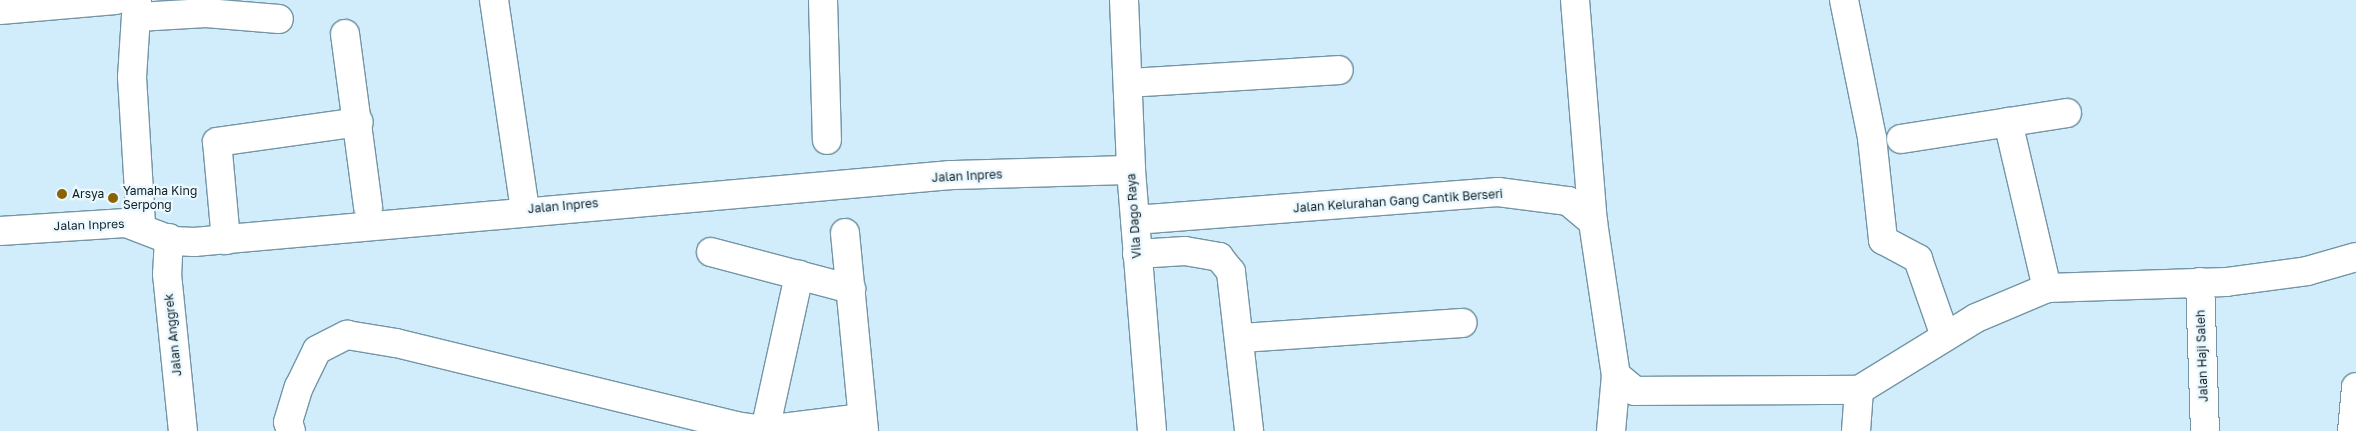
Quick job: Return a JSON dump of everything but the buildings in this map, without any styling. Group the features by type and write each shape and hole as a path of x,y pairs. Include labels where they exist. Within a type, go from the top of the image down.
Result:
{"street":[{"path":"0,10 116,0"},
{"path":"494,0 525,210"},
{"path":"823,0 827,140"},
{"name":"Vila Dago Raya","path":"1124,0 1131,170 1152,431"},
{"path":"1574,0 1593,222 1599,243 1616,375 1611,431"},
{"path":"1844,0 1872,138 1883,240 1918,259 1945,336"},
{"path":"140,226 132,77 137,8 279,19"},
{"path":"345,34 359,122 368,207"},
{"path":"1128,83 1339,70"},
{"path":"1901,139 2067,113"},
{"path":"226,240 218,142 359,122"},
{"path":"2008,122 2047,288"},
{"name":"Jalan Inpres","path":"0,231 106,223 140,226 169,238 226,240 525,210 951,175 1131,170"},
{"name":"Jalan Kelurahan Gang Cantik Berseri","path":"1135,220 1498,192 1568,201 1593,222"},
{"path":"291,431 288,422 299,387 317,350 348,336 396,343 681,416 765,430 863,424 845,233"},
{"name":"Jalan Anggrek","path":"169,238 167,274 183,431"},
{"path":"1137,254 1185,251 1219,257 1231,272 1241,338 1249,431"},
{"path":"711,252 851,289"},
{"path":"1616,375 1635,391 1859,390 1945,336 2047,288 2200,282 2307,271 2356,258"},
{"path":"765,430 799,275"},
{"name":"Jalan Haji Saleh","path":"2200,282 2205,431"},
{"path":"1241,338 1462,323"},
{"path":"2352,431 2356,386"},
{"path":"1856,431 1859,390"}],"place":[{"name":"Arsya","path":"62,194"},
{"name":"Yamaha King Serpong","path":"113,198"}]}
